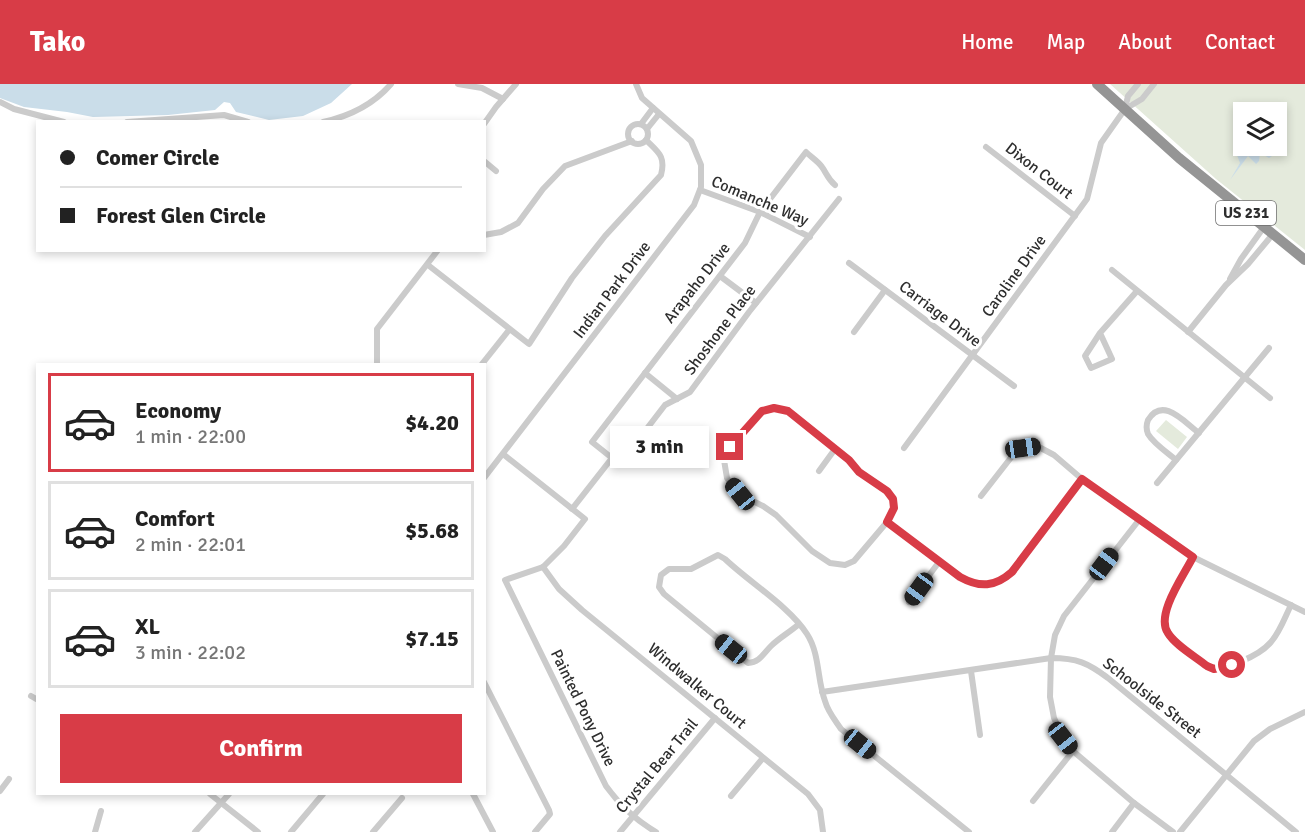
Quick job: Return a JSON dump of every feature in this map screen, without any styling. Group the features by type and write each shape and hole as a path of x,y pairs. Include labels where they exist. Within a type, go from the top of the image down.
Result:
{"highway":[{"name":"US 231","path":"1097,84 1179,158 1305,261"}],"street":[{"path":"329,120 372,103 391,84"},
{"path":"458,84 476,86 503,99"},
{"path":"486,121 516,84"},
{"path":"636,84 642,98 691,141 701,165 700,190"},
{"path":"1125,109 1128,96 1138,84"},
{"path":"1125,109 1142,99 1154,84"},
{"path":"0,102 14,109 56,120"},
{"path":"644,127 653,108"},
{"name":"Caroline Drive","path":"904,448 1087,199 1101,143 1125,109"},
{"path":"644,127 659,114"},
{"path":"155,120 224,115 241,120"},
{"path":"632,141 629,131 634,125 644,127"},
{"path":"486,234 501,232 518,223 543,189 565,166 632,141 639,143 646,140 648,135 644,127"},
{"path":"428,265 529,344 572,278 605,236 661,175 663,166 661,155 646,140"},
{"name":"Dixon Court","path":"986,147 1075,216"},
{"name":"Arapaho Drive","path":"612,458 592,442 745,243 760,212 806,152 819,163 828,179 835,184"},
{"path":"486,163 496,171"},
{"name":"Comanche Way","path":"700,190 760,212 810,237"},
{"name":"Indian Park Drive","path":"486,475 694,205 700,190"},
{"name":"Shoshone Place","path":"612,458 622,461 665,405 690,392 756,303 839,199"},
{"path":"1226,285 1241,259 1268,231"},
{"path":"1188,332 1226,285 1248,264 1268,231"},
{"path":"377,363 377,329 437,252"},
{"name":"Carriage Drive","path":"849,263 1014,386"},
{"path":"1112,270 1270,398"},
{"path":"720,276 756,303"},
{"path":"854,332 885,290"},
{"path":"1101,333 1112,359 1091,368 1085,356 1101,333 1137,291"},
{"path":"483,363 509,330"},
{"path":"1157,483 1269,348"},
{"path":"645,374 677,399"},
{"path":"774,408 788,411 835,449 859,472 887,491 893,499 894,508 887,522 854,561 845,565 830,563 812,551 776,515 740,494 727,478 724,460 730,447 747,425 762,411 774,408"},
{"path":"1176,460 1149,436 1146,427 1149,419 1155,412 1163,409 1170,410 1198,433"},
{"path":"981,496 1013,455 1023,448 1036,446 1054,455 1082,479 1193,557 1305,612"},
{"path":"819,471 835,449"},
{"path":"503,454 585,519 564,546 543,567"},
{"path":"572,509 612,458"},
{"path":"887,522 970,583 993,585 1012,572 1082,479"},
{"path":"1139,520 1064,616 1055,635 1051,658 1050,697 1054,718 1063,738 1073,751 1134,803 1173,832"},
{"path":"799,624 771,646 761,658 754,663 748,663 664,594 659,586 661,575 669,569 691,569 718,555 725,559 799,624 808,635 818,665 822,692 830,713 841,729 969,832"},
{"path":"1193,557 1164,612 1163,626 1169,636 1207,666 1214,669 1232,665 1266,647 1274,640 1291,605"},
{"path":"909,602 939,562"},
{"name":"Painted Pony Drive","path":"543,567 505,580 606,786 634,816 656,832"},
{"name":"Windwalker Court","path":"543,567 559,589 574,603 808,794 820,810 823,832"},
{"name":"Schoolside Street","path":"822,692 1051,658 1069,658 1083,662 1228,775 1296,832"},
{"path":"971,671 980,735"},
{"path":"486,686 550,814 535,832"},
{"path":"1180,832 1254,741 1270,729 1305,712"},
{"name":"Crystal Bear Trail","path":"620,832 715,718"},
{"path":"1034,801 1073,751"},
{"path":"731,796 763,758"},
{"path":"0,791 9,779"},
{"path":"211,795 258,832"},
{"path":"195,832 228,795"},
{"path":"291,832 322,795"},
{"path":"474,795 493,832"},
{"path":"373,832 402,798"},
{"path":"1112,832 1134,803"},
{"path":"95,832 101,811"}],"shaded area":[{"path":"1110,84 1305,84 1305,250 1216,179"},
{"path":"1166,420 1187,437 1178,449 1156,431"}],"water":[{"path":"0,84 352,84 331,103 303,116 269,120 236,112 230,103 224,102 215,110 168,115 93,117 24,107 0,98"},
{"path":"1237,156 1248,156 1230,180 1240,163"},
{"path":"1248,156 1260,156 1256,164"}],"route":[{"path":"730,447 747,425 762,411 774,408 788,411 849,460 859,472 887,491 893,499 894,508 887,522 960,577 970,583 981,585 993,585 1012,572 1082,479 1193,557 1164,612 1163,626 1169,636 1207,666 1214,669 1232,665"}]}
